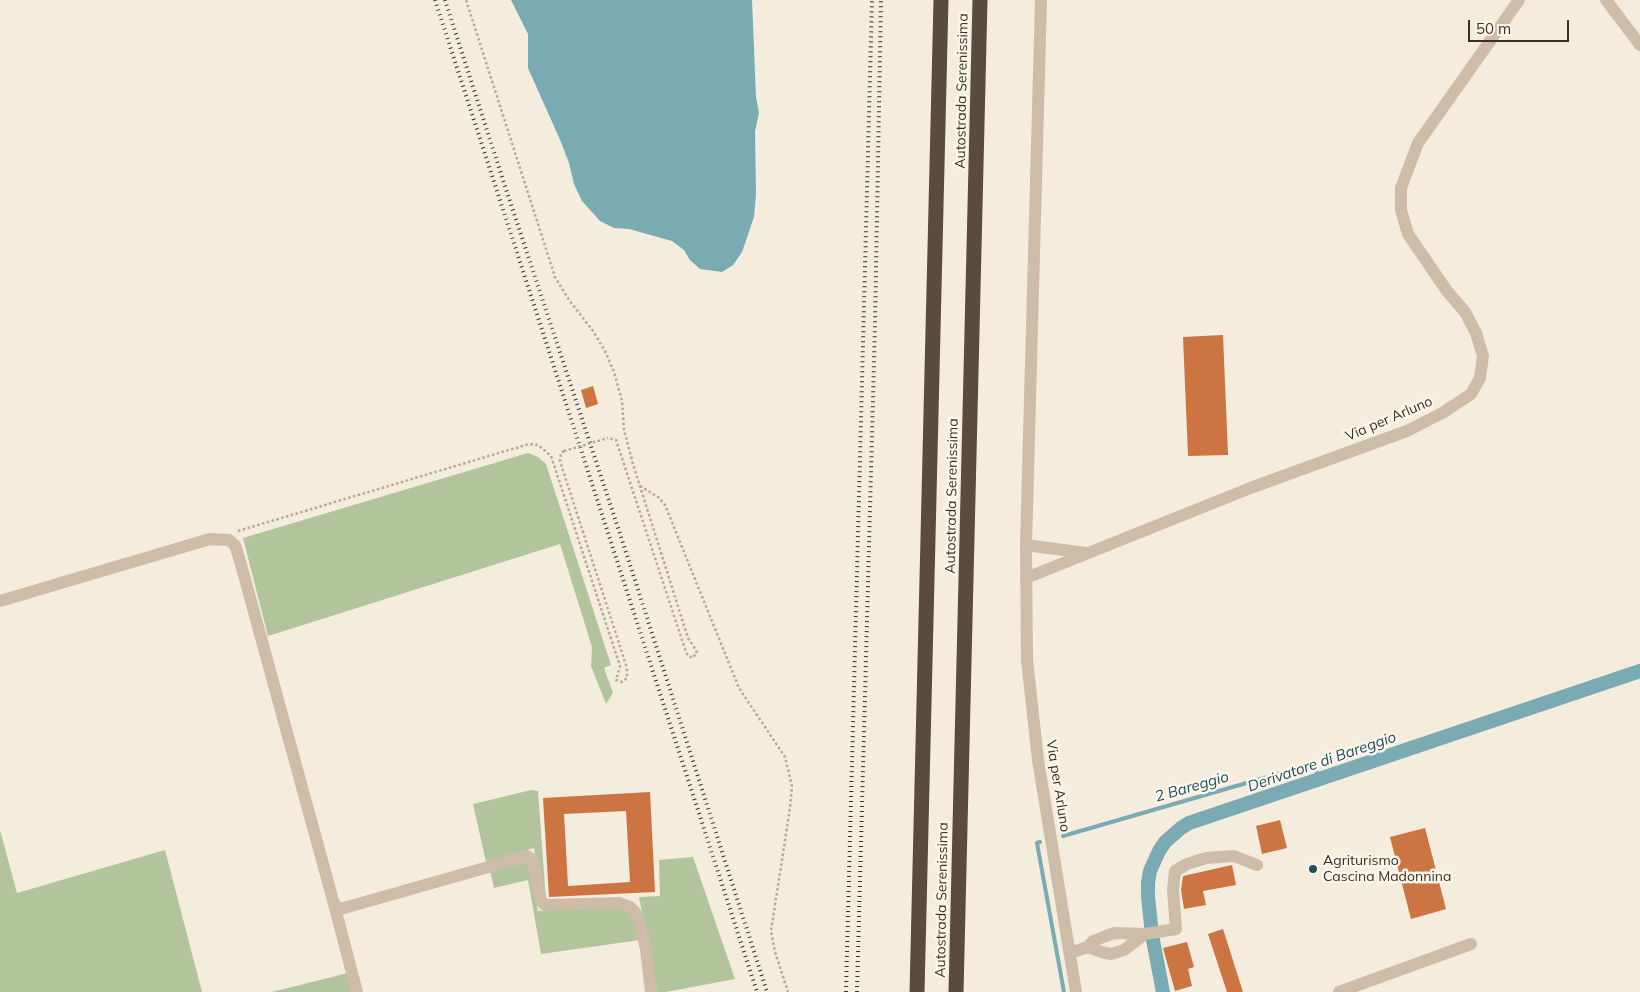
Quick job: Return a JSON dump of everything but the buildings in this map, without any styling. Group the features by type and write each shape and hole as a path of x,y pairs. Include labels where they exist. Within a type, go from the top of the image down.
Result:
{"highway":[{"name":"Autostrada Serenissima","path":"917,992 941,0"},
{"name":"Autostrada Serenissima","path":"956,992 980,0"}],"street":[{"path":"1026,580 1041,0"},
{"name":"Via per Arluno","path":"1076,992 1038,760 1026,660 1026,580 1088,553 1253,488 1407,430 1444,412 1471,394 1480,378 1483,356 1476,334 1465,312 1447,291 1408,234 1401,210 1401,188 1418,143 1519,0"},
{"path":"1606,0 1640,45"},
{"path":"0,601 210,539 229,540 235,545 357,992"},
{"name":"Via per Arluno","path":"1026,545 1088,553"},
{"path":"334,904 339,908 344,908 527,856 532,860 541,901 545,905 619,902 630,907 635,912 646,950 651,992"},
{"path":"1070,953 1114,933 1145,934 1176,930 1173,890 1175,871 1187,864 1206,858 1234,856 1257,866"},
{"path":"1088,946 1111,954 1124,950 1145,934"},
{"path":"1339,992 1471,944"}],"path":[{"path":"229,540 232,533 529,444 538,445 551,456 620,666 616,680 622,682 627,678 627,668 560,461 561,453 564,451 608,438 616,440 686,654 692,658 697,653 688,638 642,496 624,430 622,401 614,372 605,351 555,277 466,0"},
{"path":"640,486 658,497 665,505 738,688 786,757 792,786 771,931 775,952 788,992"}],"green space":[{"path":"528,453 538,457 546,464 611,665 604,668 613,693 606,704 591,666 592,647 560,544 268,636 243,538"},
{"path":"531,790 538,791 546,901 543,898 534,848 486,862 473,804"},
{"path":"0,830 17,893 165,850 202,992 0,992"},
{"path":"693,857 735,979 657,992 639,897 660,896 659,860"},
{"path":"524,861 528,864 538,911 619,905 631,913 640,940 541,954 528,880 494,888 490,870"},
{"path":"348,973 353,992 272,992"}],"water":[{"path":"511,0 752,0 756,97 759,113 755,131 756,194 754,217 742,252 733,265 722,272 700,269 690,260 684,250 672,241 629,229 614,228 600,221 582,201 574,184 561,142 528,68 528,34"}],"waterway":[{"name":"Derivatore di Bareggio","path":"1163,992 1152,935 1148,883 1150,871 1159,851 1165,842 1181,828 1189,823 1640,671"},
{"name":"2 Bareggio","path":"1063,836 1309,765 1315,768 1320,779"},
{"name":"2 Bareggio","path":"1040,842 1037,843 1064,992"}],"railway":[{"path":"435,0 757,992"},
{"path":"445,0 624,546 767,992"},
{"path":"846,992 872,0"},
{"path":"857,992 875,324 881,0"}],"place":[{"name":"Agriturismo Cascina Madonnina","path":"1313,869"}]}
